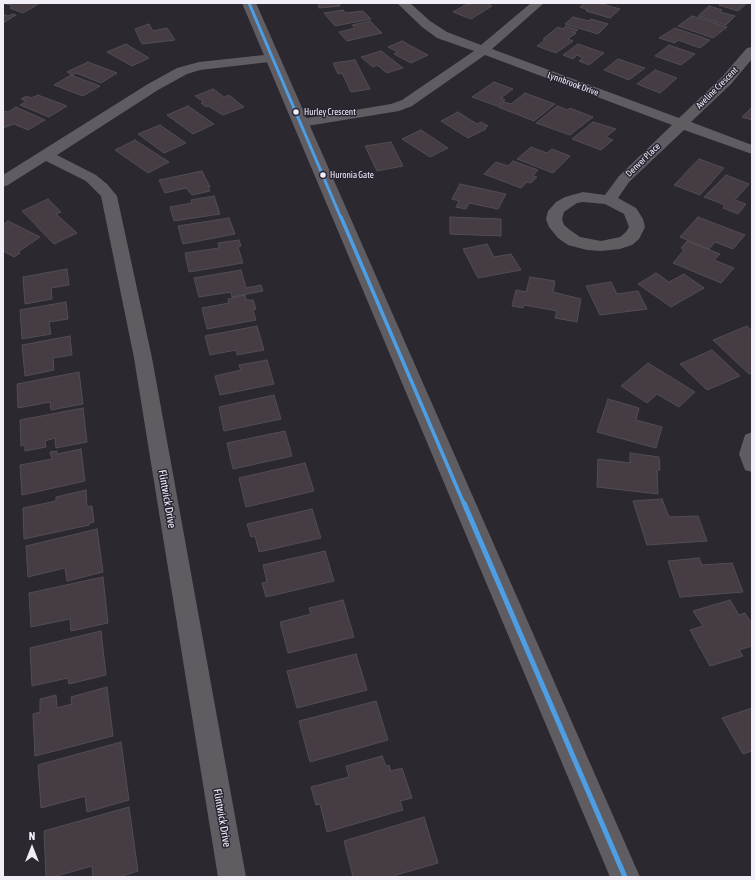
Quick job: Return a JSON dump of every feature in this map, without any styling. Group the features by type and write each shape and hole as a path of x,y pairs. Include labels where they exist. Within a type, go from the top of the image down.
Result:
{"main road":[{"path":"249,3 625,877"}],"street":[{"name":"Lynnbrook Drive","path":"404,3 426,24 442,34 752,150"},
{"path":"300,124 394,108 407,103 456,70 538,3"},
{"name":"Aveline Crescent","path":"681,123 726,81 752,51"},
{"path":"3,182 153,87 182,71 199,66 273,58"},
{"name":"Denver Place","path":"609,200 624,179 681,123"},
{"name":"Flintwick Drive","path":"46,155 91,178 102,187 109,196 143,358 232,877"},
{"path":"583,197 609,200 621,204 630,211 635,219 637,227 633,235 626,241 614,245 587,245 569,238 557,227 554,219 556,211 562,204 583,197"},
{"path":"752,440 749,454 752,464"}],"building":[{"path":"3,3 40,3 23,13 10,8 13,6"},
{"path":"318,3 339,3 340,6 319,8"},
{"path":"474,3 485,3 492,6 471,19 453,12 467,4 470,5"},
{"path":"585,3 598,3 620,9 610,18 586,11 588,10 580,7"},
{"path":"718,3 747,3 738,11 719,5 720,4"},
{"path":"709,6 722,10 720,12 735,16 726,25 698,16"},
{"path":"343,10 346,13 363,11 371,19 335,26 324,13"},
{"path":"3,14 8,16 13,14 16,15 3,23"},
{"path":"692,16 727,27 713,38 678,26"},
{"path":"573,17 589,21 591,19 608,24 598,34 565,24"},
{"path":"370,21 382,33 347,41 339,32 355,28 352,25"},
{"path":"149,24 153,31 167,28 175,40 142,44 135,29"},
{"path":"566,26 578,30 572,32 576,33 568,39 573,41 556,53 537,46 558,27 563,29"},
{"path":"675,28 710,40 700,48 678,40 675,43 659,38"},
{"path":"402,41 428,55 411,63 394,54 398,52 388,47"},
{"path":"126,44 149,58 132,66 107,52"},
{"path":"578,44 604,53 589,65 579,61 583,58 577,55 573,59 563,55"},
{"path":"669,45 695,54 681,65 655,56"},
{"path":"381,51 403,68 387,73 377,65 373,67 361,57"},
{"path":"618,59 645,68 629,80 604,70"},
{"path":"355,60 370,89 351,92 342,73 338,74 333,63"},
{"path":"88,62 117,73 101,83 76,73 73,75 67,72"},
{"path":"655,70 677,78 660,93 637,84"},
{"path":"71,75 100,86 83,96 54,85"},
{"path":"494,82 513,89 501,98 505,100 497,106 472,97"},
{"path":"213,89 224,97 229,95 244,107 223,115 208,106 206,107 201,103 204,102 195,96"},
{"path":"525,93 555,104 534,121 498,107 504,102 511,104"},
{"path":"38,95 67,106 49,117 20,105 26,101 21,99 27,96 31,98"},
{"path":"188,106 214,124 193,134 167,115"},
{"path":"557,106 568,110 570,108 593,117 570,135 536,123"},
{"path":"16,107 45,120 28,130 14,124 3,128 3,111 8,112"},
{"path":"752,107 752,120 742,117"},
{"path":"458,112 477,124 481,122 488,126 484,128 486,129 468,138 441,121"},
{"path":"593,122 616,129 606,137 613,140 601,150 572,139"},
{"path":"160,125 186,143 164,153 138,134"},
{"path":"421,130 448,148 430,157 402,139"},
{"path":"135,140 169,162 148,173 115,150"},
{"path":"391,142 403,166 377,171 365,146"},
{"path":"531,147 547,153 552,149 570,156 553,173 517,159"},
{"path":"699,159 724,168 700,195 674,185"},
{"path":"513,161 538,170 533,176 537,177 531,183 527,182 521,188 484,174 496,162 508,166"},
{"path":"202,171 210,187 208,187 210,191 192,195 186,188 165,193 159,180"},
{"path":"726,175 749,184 735,200 746,204 738,214 723,208 725,205 704,197"},
{"path":"460,184 506,194 498,209 469,203 466,209 456,207 459,201 452,199"},
{"path":"214,196 220,214 174,221 170,207 192,203 191,200"},
{"path":"48,199 61,212 56,214 77,233 54,244 22,211"},
{"path":"450,217 501,219 501,236 450,234"},
{"path":"698,217 745,235 733,249 715,242 709,249 680,237"},
{"path":"229,218 235,234 183,244 178,226"},
{"path":"8,221 40,237 18,252 20,253 14,257 3,251 3,225"},
{"path":"239,240 241,246 238,247 243,263 189,272 185,253 219,248 218,243"},
{"path":"687,241 720,254 714,260 734,268 721,283 673,263 684,250 681,248"},
{"path":"487,244 494,257 511,254 521,270 478,278 463,249"},
{"path":"67,269 69,285 51,288 52,299 25,304 23,277"},
{"path":"241,270 246,288 261,285 263,291 232,297 231,292 199,297 194,278"},
{"path":"656,273 669,282 684,274 704,288 671,307 638,284"},
{"path":"530,277 555,281 553,292 581,299 577,322 555,318 557,311 524,305 523,308 512,306 516,290 526,292"},
{"path":"611,282 617,294 638,291 647,309 600,315 586,286"},
{"path":"245,295 246,300 253,300 256,309 253,310 256,320 207,329 202,308 229,303 228,299"},
{"path":"66,302 68,319 49,322 51,334 22,339 20,310"},
{"path":"257,326 264,350 237,355 236,350 210,355 205,336"},
{"path":"747,326 752,331 752,373 749,374 713,340"},
{"path":"70,336 72,355 53,358 54,370 25,376 22,345"},
{"path":"712,350 740,376 707,390 680,364"},
{"path":"267,360 274,384 220,395 215,376 241,370 239,365"},
{"path":"648,363 695,392 679,407 657,394 647,403 621,386"},
{"path":"79,372 83,404 51,410 50,402 18,408 17,384"},
{"path":"274,395 281,419 224,431 219,407"},
{"path":"608,399 639,408 636,420 662,427 656,448 597,432"},
{"path":"83,408 87,442 56,448 55,438 45,441 46,447 25,451 25,445 21,446 20,420"},
{"path":"285,431 292,456 233,469 227,443"},
{"path":"81,449 85,481 22,495 20,465 52,459 50,452 57,451 57,454"},
{"path":"630,453 659,457 660,470 657,470 658,494 597,487 598,459 630,463"},
{"path":"305,463 314,491 246,507 239,478"},
{"path":"86,490 87,507 92,506 94,522 89,523 89,525 24,539 23,508 56,501 56,497"},
{"path":"662,499 669,517 698,516 707,541 647,545 633,501"},
{"path":"312,509 321,538 259,552 255,536 251,537 247,524"},
{"path":"97,529 103,572 67,581 65,568 28,577 26,546"},
{"path":"325,551 334,581 266,597 262,583 267,582 263,565"},
{"path":"699,558 702,565 732,563 743,592 680,597 668,561"},
{"path":"103,577 108,623 71,631 70,619 31,627 29,593"},
{"path":"343,600 354,637 288,653 280,622 311,614 309,608"},
{"path":"730,600 739,615 745,613 752,624 752,646 739,650 743,656 710,666 690,630 703,626 693,611"},
{"path":"101,631 106,675 69,684 68,678 32,686 30,648"},
{"path":"356,654 367,690 297,708 287,671"},
{"path":"107,687 113,736 35,756 33,714 40,712 40,699 56,695 57,708 72,704 71,697"},
{"path":"376,701 388,740 310,762 299,721"},
{"path":"752,708 752,751 743,754 722,718"},
{"path":"121,742 129,800 87,812 85,796 41,808 38,765"},
{"path":"382,756 386,766 389,765 391,771 402,768 412,798 400,801 403,810 327,832 320,804 316,805 311,787 349,777 346,766"},
{"path":"129,807 138,871 119,877 93,877 92,866 53,877 46,877 44,831"},
{"path":"424,817 438,863 396,875 397,877 353,877 344,841"}],"transit line":[{"path":"249,3 625,877"}],"place":[{"name":"Hurley Crescent","path":"296,112"},
{"name":"Huronia Gate","path":"323,175"}]}
